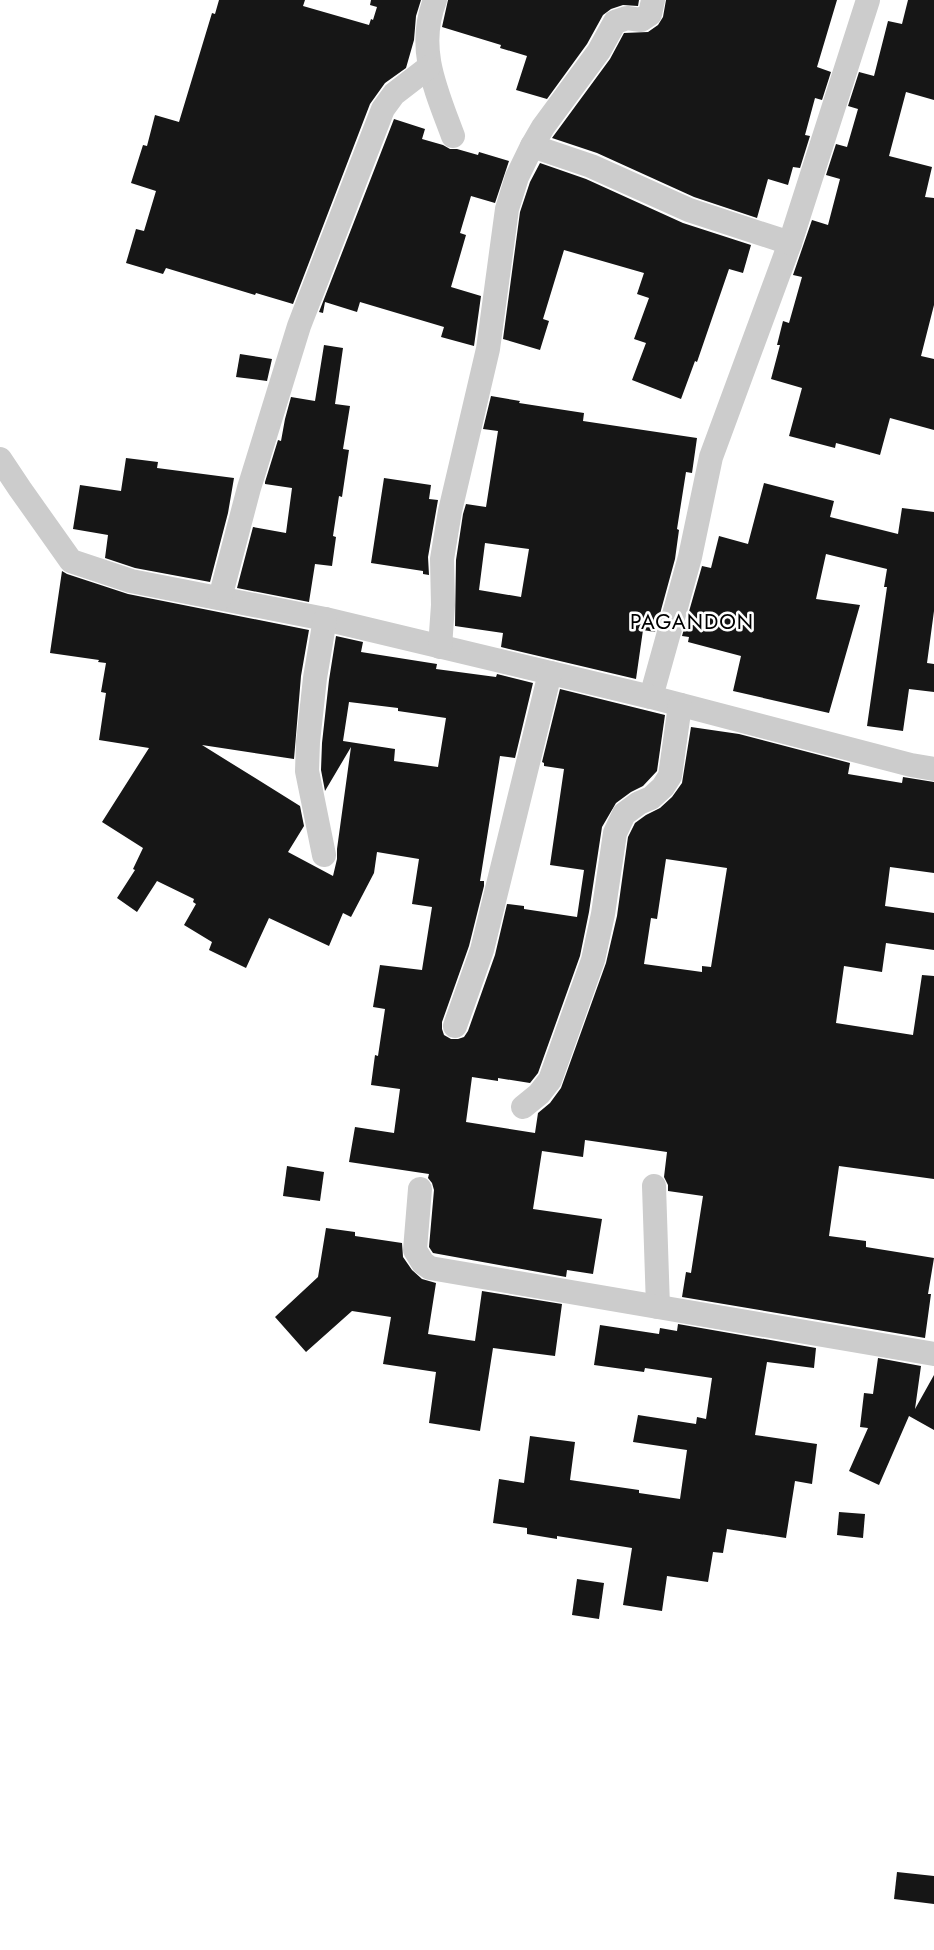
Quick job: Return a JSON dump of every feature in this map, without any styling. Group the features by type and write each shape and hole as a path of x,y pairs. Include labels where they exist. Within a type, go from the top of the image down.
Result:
{"street":[{"path":"435,0 426,39 429,67 453,136"},
{"path":"440,647 443,604 442,559 450,511 488,349 507,210 517,177 543,127 599,52 615,22 627,18 641,20 650,14 653,0"},
{"path":"650,697 690,557 711,457 790,243 868,0"},
{"path":"220,598 250,488 299,326 383,108 394,94 429,67"},
{"path":"532,146 591,166 689,210 790,243"},
{"path":"0,459 71,561 131,581 325,619 650,697 911,765 934,769"},
{"path":"324,855 307,771 312,706 325,619"},
{"path":"455,1026 482,950 550,674"},
{"path":"523,1107 539,1094 550,1080 593,960 603,914 615,833 624,814 638,803 651,798 663,787 670,776 680,705"},
{"path":"654,1186 658,1307"},
{"path":"420,1189 415,1250 423,1263 430,1268 934,1354"}],"building":[{"path":"219,0 305,0 303,6 369,25 371,19 373,20 377,7 370,5 371,0 421,0 416,16 414,40 406,68 385,83 370,104 293,304 256,293 255,295 166,268 163,274 126,263 136,229 144,231 156,191 131,183 143,145 147,146 155,115 179,122 212,13 215,14"},
{"path":"448,0 639,0 638,6 623,5 611,9 603,15 587,44 547,99 516,90 527,56 500,48 501,45 442,27"},
{"path":"666,0 837,0 817,67 831,72 822,100 815,98 805,135 810,136 800,168 793,167 788,185 768,179 757,218 694,197 597,153 552,138 610,59 624,33 648,32 658,25 663,17"},
{"path":"908,0 934,0 934,100 906,92 889,156 932,167 925,197 934,198 934,305 921,356 934,359 934,430 890,418 880,455 836,443 835,448 789,436 802,388 771,379 780,345 777,345 783,321 789,323 802,277 793,275 812,220 828,225 840,179 826,175 836,144 847,147 858,109 848,106 859,72 874,76 888,21 902,24"},
{"path":"394,119 425,129 422,139 450,149 478,155 479,152 509,161 495,203 471,196 460,233 466,235 451,287 481,296 474,346 441,337 444,327 360,302 357,312 325,302 323,313 319,312"},
{"path":"540,163 586,179 683,223 751,245 743,273 729,269 697,362 695,361 681,399 632,380 646,343 634,339 649,298 637,294 644,273 564,250 543,319 549,321 540,350 503,339 520,212 530,182"},
{"path":"324,345 343,348 335,404 350,406 343,449 349,450 342,497 339,496 333,536 336,537 332,566 315,564 309,602 237,588 253,527 286,533 292,488 265,484 265,482 278,440 281,441 291,397 315,401"},
{"path":"240,354 272,359 267,381 236,377"},
{"path":"491,396 520,401 519,403 584,413 583,421 697,438 692,473 686,472 677,529 679,530 675,559 655,632 643,630 636,679 501,647 503,633 455,626 456,560 463,514 466,504 486,507 498,431 483,429","holes":["485,543 529,549 521,597 479,590"]},
{"path":"126,458 158,462 157,468 234,478 228,513 210,582 135,568 105,558 108,535 73,529 80,485 121,491"},
{"path":"384,478 431,485 429,499 438,500 428,557 429,575 423,574 423,571 371,563"},
{"path":"764,483 834,501 830,517 898,534 902,508 934,512 934,611 927,663 934,664 934,692 909,689 903,731 867,726 887,587 884,587 887,569 826,554 816,599 860,605 829,713 733,691 741,656 688,642 689,637 682,636 702,566 711,568 719,536 748,544"},
{"path":"62,571 128,594 309,630 301,676 294,759 202,745 300,806 304,826 288,852 333,876 337,859 351,747 325,791 321,770 322,743 336,636 363,642 361,652 437,664 436,669 496,677 497,674 533,683 515,758 500,756 480,881 484,881 484,886 469,946 442,1022 444,1035 451,1039 464,1037 468,1031 495,955 507,904 524,906 524,909 577,917 584,870 550,865 564,769 544,766 542,762 560,689 665,715 657,771 643,786 616,803 602,827 580,956 538,1073 530,1083 498,1078 498,1081 472,1077 466,1122 535,1133 538,1113 550,1103 561,1088 606,963 617,916 628,837 635,823 660,808 672,797 682,783 691,727 739,734 850,763 848,774 902,783 903,777 934,782 934,873 890,867 885,906 934,913 934,950 886,943 882,972 844,966 836,1023 913,1035 922,975 934,976 934,1179 839,1166 829,1236 866,1241 866,1247 934,1258 928,1294 931,1294 925,1338 682,1297 686,1272 691,1273 703,1196 668,1191 668,1185 664,1177 667,1152 585,1140 583,1157 542,1151 533,1209 602,1219 593,1274 567,1270 566,1277 433,1253 429,1247 434,1190 428,1178 429,1174 349,1162 355,1127 394,1133 400,1089 371,1085 375,1055 378,1056 385,1009 373,1007 380,965 422,970 432,907 412,904 419,859 377,852 374,873 351,917 343,913 329,946 269,918 246,968 209,950 212,942 184,925 196,904 193,902 194,899 157,881 137,912 117,898 135,870 133,869 143,848 102,822 149,748 99,740 106,693 101,692 106,663 98,662 99,660 50,653","holes":["349,702 398,708 398,711 446,718 438,767 394,761 395,749 343,741","666,859 727,868 711,967 702,966 702,972 644,964 651,918 657,919"]},
{"path":"287,1166 324,1172 320,1201 283,1196"},
{"path":"326,1228 355,1232 355,1236 402,1243 403,1257 412,1270 422,1279 436,1283 428,1334 475,1341 482,1291 562,1304 555,1356 493,1348 480,1431 429,1423 436,1372 383,1364 391,1317 352,1311 306,1352 275,1317 318,1277"},
{"path":"678,1324 816,1348 814,1368 767,1362 755,1435 817,1444 812,1484 795,1481 786,1538 727,1529 723,1553 713,1552 708,1582 667,1576 662,1611 623,1605 632,1548 557,1536 557,1539 527,1534 527,1528 493,1523 499,1479 524,1483 530,1436 575,1442 570,1480 639,1490 639,1493 680,1499 687,1450 633,1442 638,1415 696,1424 697,1417 706,1419 712,1378 645,1368 644,1372 594,1365 600,1325 659,1334 660,1328 677,1331"},
{"path":"878,1358 921,1366 915,1409 934,1375 934,1430 909,1416 879,1485 849,1471 868,1428 860,1427 864,1393 873,1394"},
{"path":"839,1512 865,1514 863,1538 837,1535"},
{"path":"577,1579 604,1583 599,1619 572,1615"},
{"path":"897,1872 934,1876 934,1904 894,1899"}],"district":[{"name":"PAGANDON","path":"692,622"}]}
